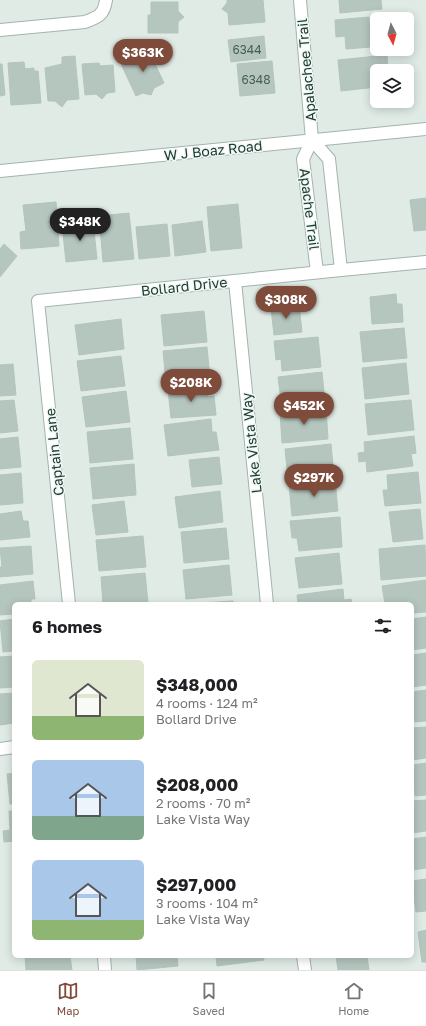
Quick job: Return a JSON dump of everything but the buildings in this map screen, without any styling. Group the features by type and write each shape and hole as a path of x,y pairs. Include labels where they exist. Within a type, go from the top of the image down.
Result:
{"street":[{"path":"0,30 85,22 96,18 103,12 106,0"},
{"name":"Apalachee Trail","path":"300,0 312,140"},
{"name":"W J Boaz Road","path":"0,171 426,129"},
{"name":"Apache Trail","path":"317,272 303,159 312,140 329,159 341,270"},
{"name":"Bollard Drive","path":"38,301 426,262"},
{"name":"Lake Vista Way","path":"235,281 267,602"},
{"name":"Captain Lane","path":"38,301 69,602"},
{"path":"0,749 12,747"},
{"path":"104,958 105,970"},
{"path":"303,958 305,970"}]}
